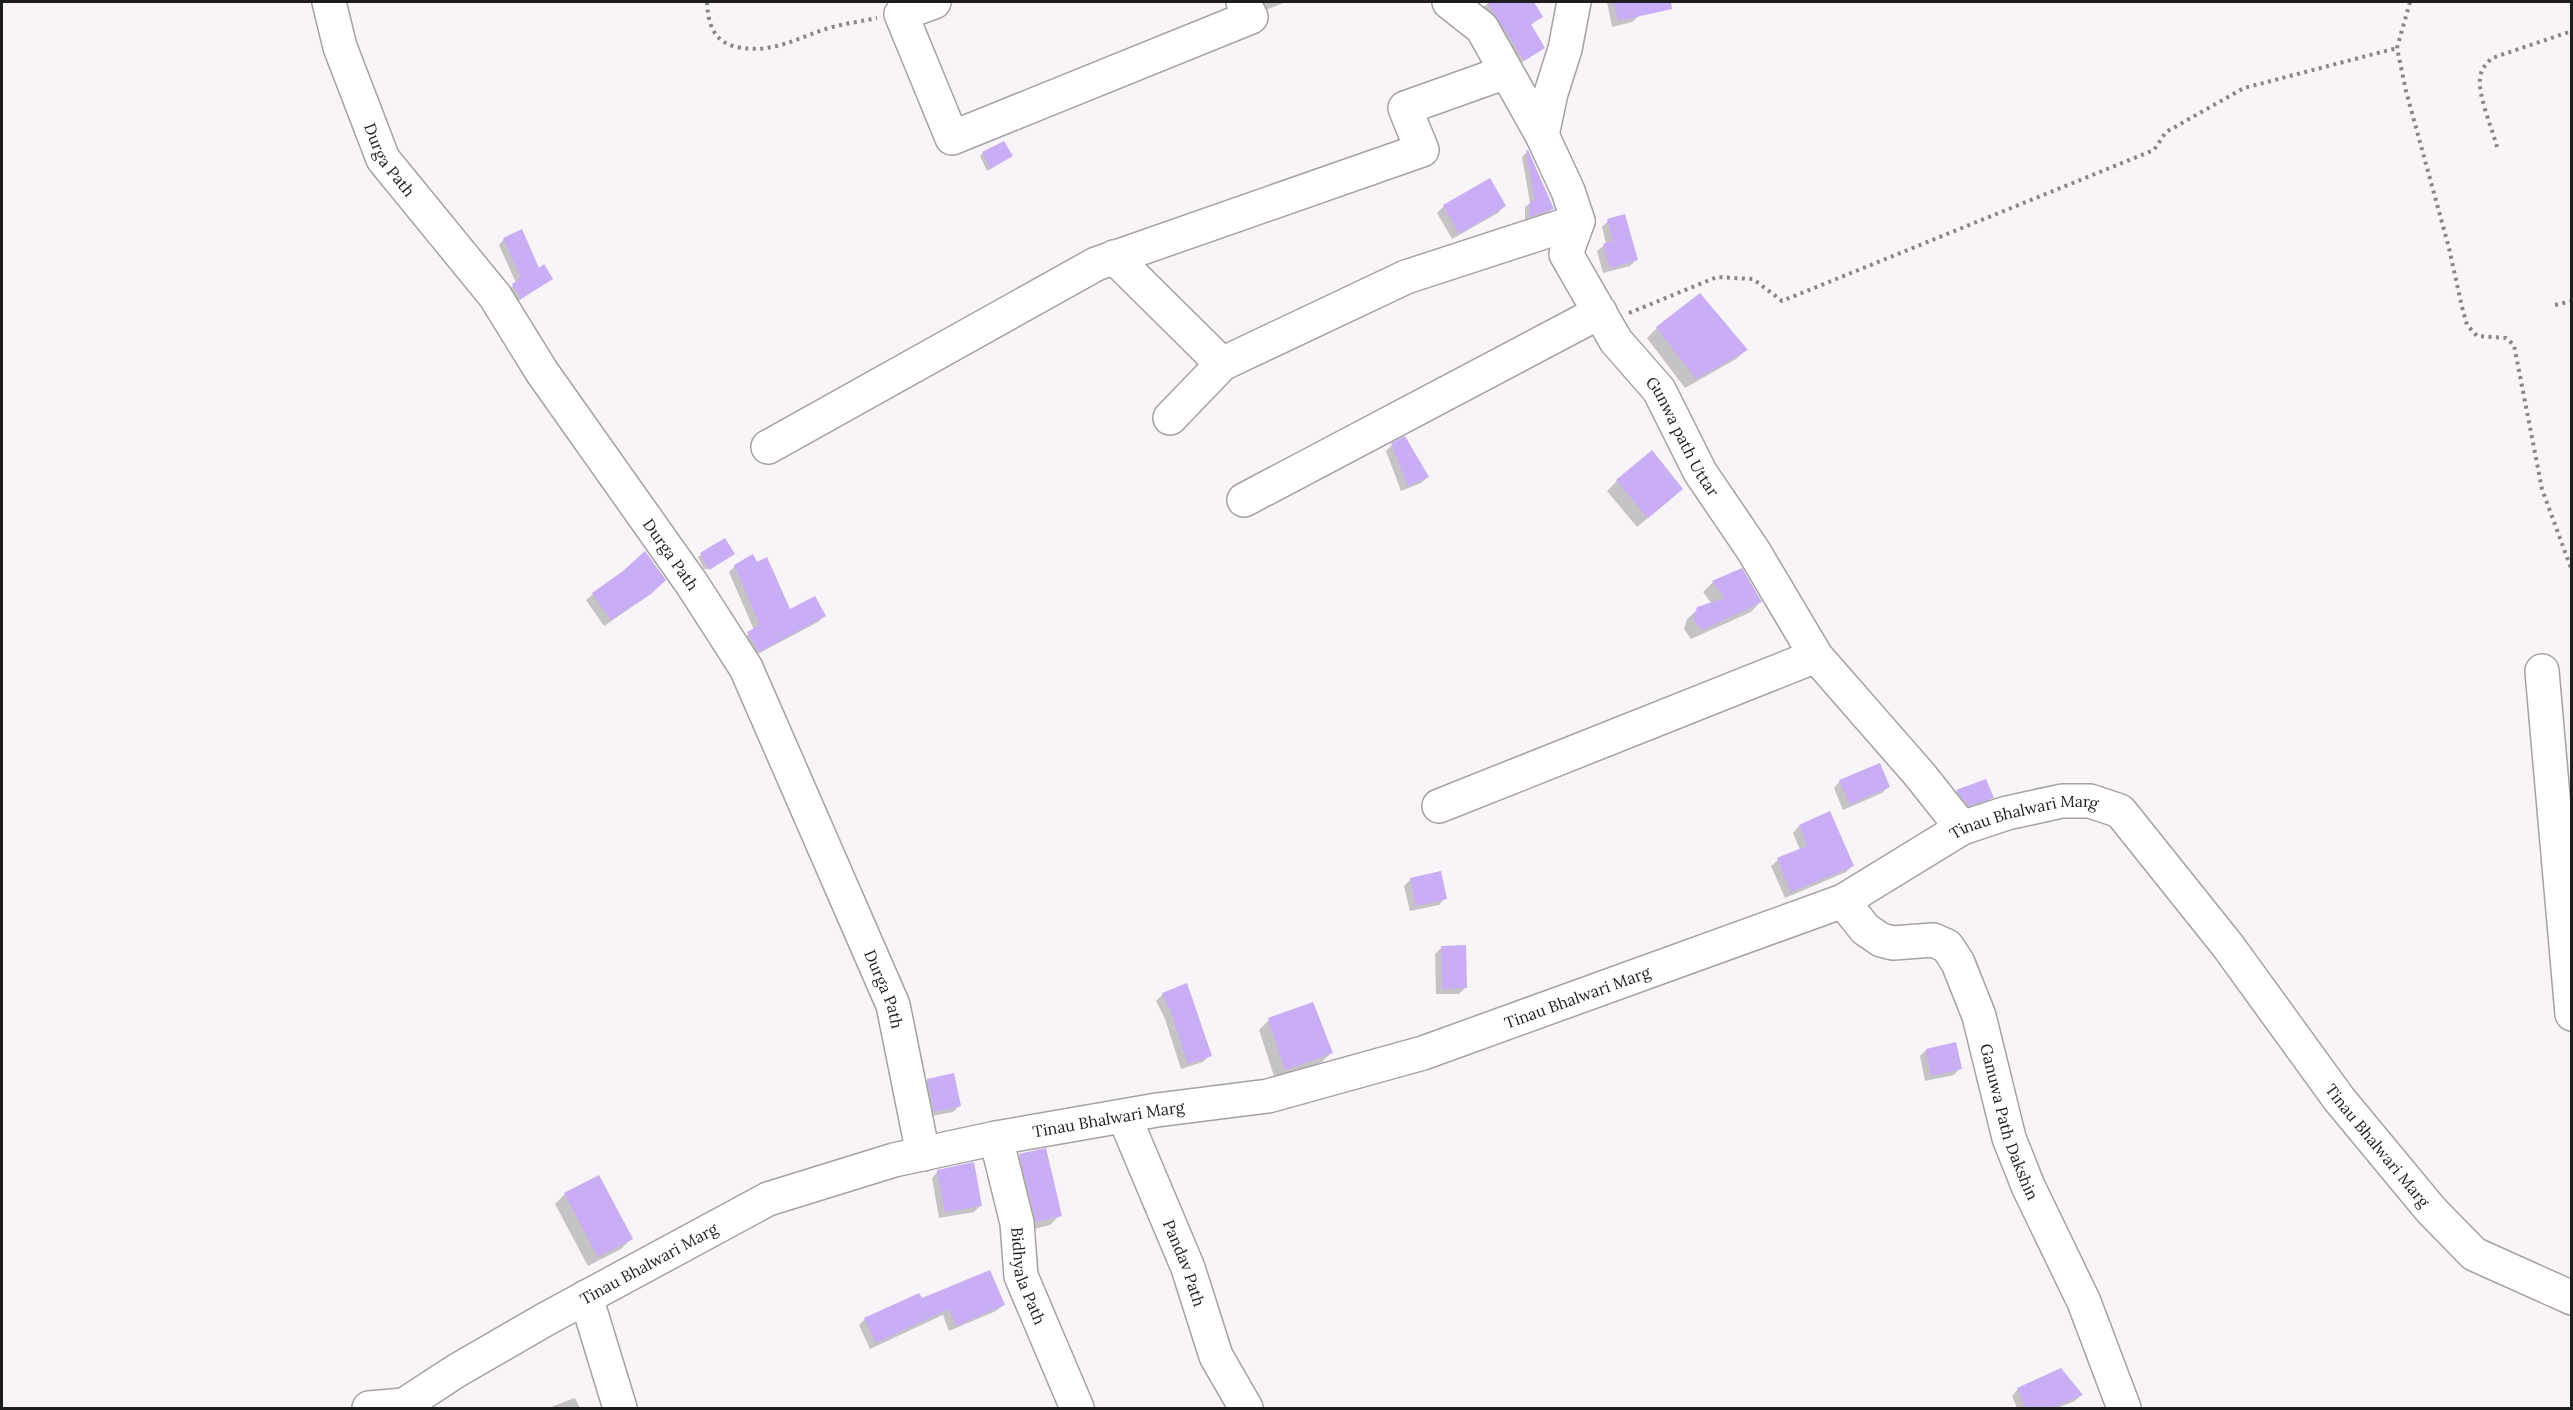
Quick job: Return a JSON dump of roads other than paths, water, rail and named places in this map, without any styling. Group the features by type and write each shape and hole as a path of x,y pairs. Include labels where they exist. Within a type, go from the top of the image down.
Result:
{"street":[{"name":"Durga Path","path":"329,2 340,46 382,159 495,296 542,372 692,584 746,668 894,1005 923,1154"},
{"path":"934,2 901,14 952,138 1251,17 1243,2"},
{"path":"1170,418 1221,364 1406,278 1578,221 1568,191 1542,135 1482,28 1449,2"},
{"path":"1542,135 1551,93 1565,49 1574,2"},
{"path":"768,447 1096,264 1422,150 1405,108 1506,72"},
{"name":"Gunwa path Uttar","path":"1578,221 1566,254 1616,341 1659,390 1700,472 1753,550 1816,656 1920,775 1962,828"},
{"path":"1114,257 1221,364"},
{"path":"1244,500 1603,318"},
{"path":"1439,806 1816,656"},
{"path":"2542,671 2571,1014"},
{"name":"Tinau Bhalwari Marg","path":"403,1406 456,1371 586,1297 768,1199 894,1160 996,1138 1124,1116 1268,1096 1423,1053 1843,901 1962,828 2007,813 2062,801 2090,801 2120,812 2228,946 2339,1099 2431,1210 2474,1254 2571,1298"},
{"name":"Ganuwa Path Dakshin","path":"1843,901 1865,929 1881,940 1893,943 1933,940 1947,946 1958,963 1979,1016 2009,1138 2028,1186 2084,1302 2124,1408"},
{"name":"Pandav Path","path":"1124,1116 1188,1268 1216,1356 1246,1408"},
{"name":"Bidhyala Path","path":"996,1138 1017,1223 1021,1276 1077,1408"},
{"path":"586,1297 620,1408"},
{"path":"369,1408 403,1406"}]}
